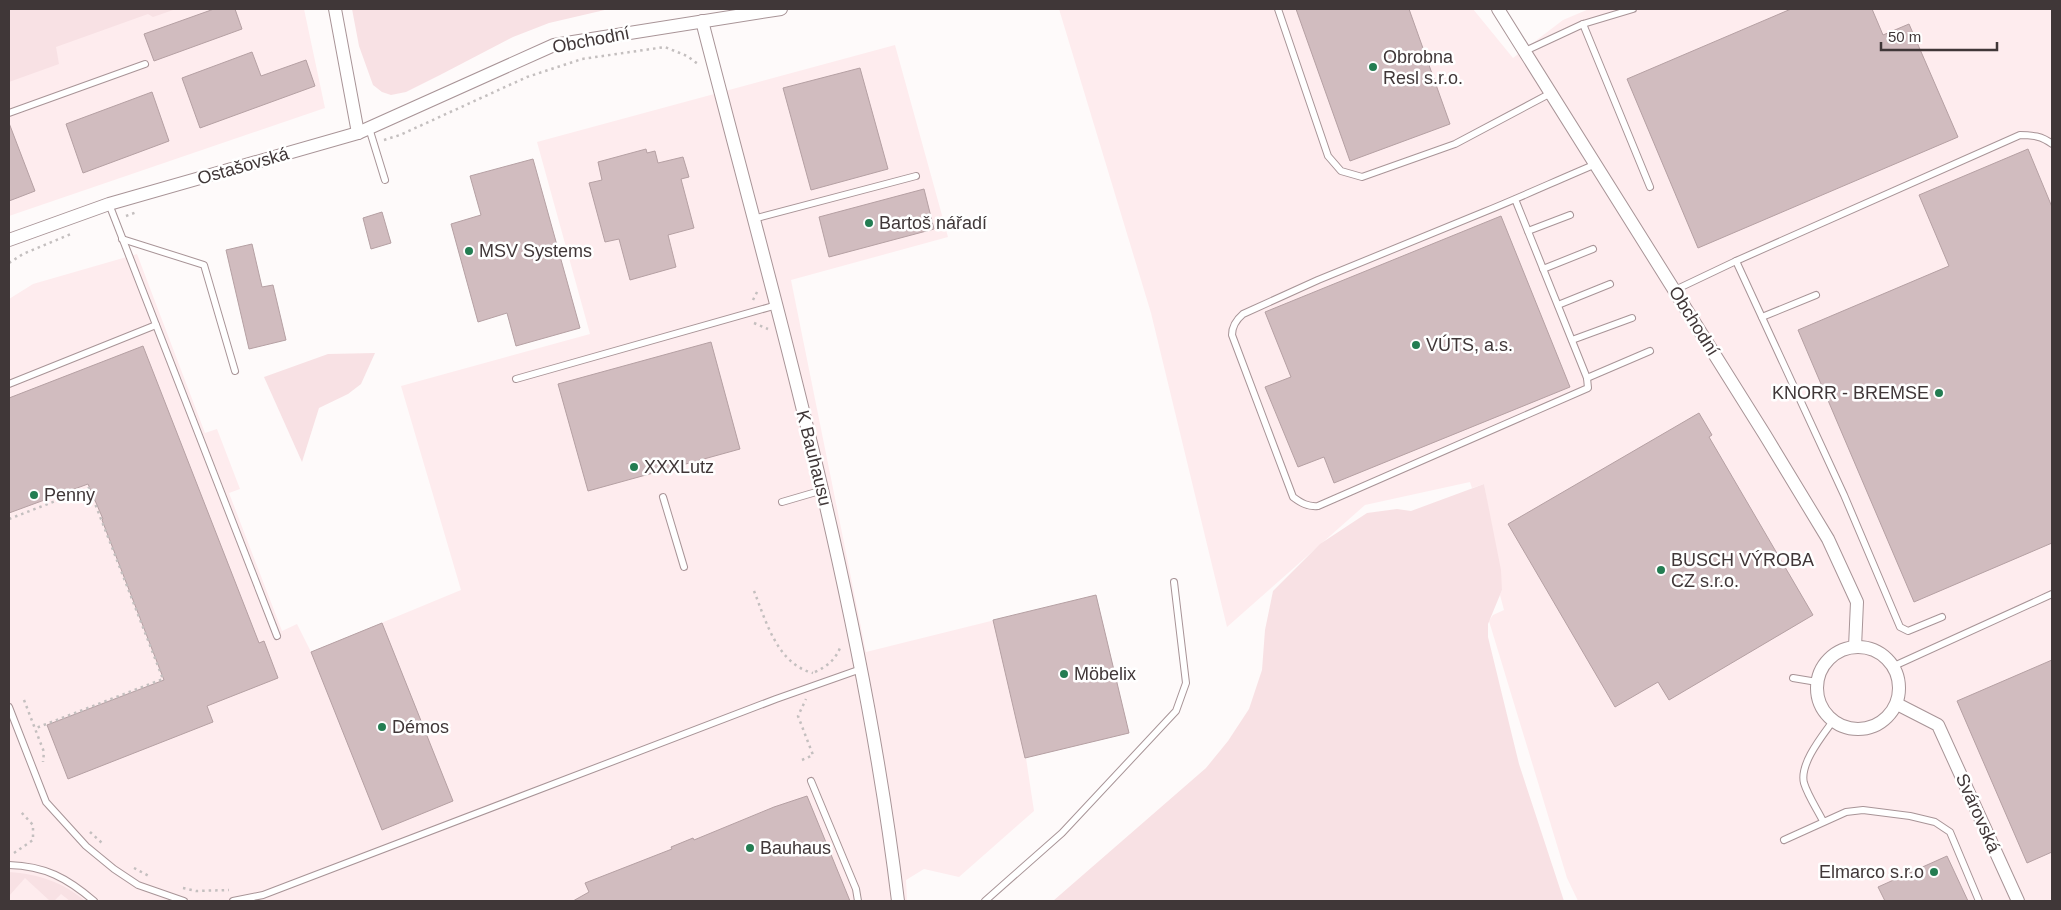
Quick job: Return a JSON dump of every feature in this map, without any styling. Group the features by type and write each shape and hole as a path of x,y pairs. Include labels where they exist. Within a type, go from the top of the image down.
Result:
{"street":[{"path":"335,9 364,131"},
{"name":"Obchodní","path":"364,131 554,45 781,9"},
{"name":"Obchodní","path":"1498,9 1675,290 1828,539 1857,602 1855,647"},
{"name":"K Bauhausu","path":"702,21 777,305 823,490 861,669 892,851 898,901"},
{"name":"Ostašovská","path":"9,240 108,204 364,131"},
{"path":"1855,647 1870,648 1884,655 1894,666 1899,684 1897,704 1888,716 1876,725 1862,729 1846,728 1833,721 1823,710 1818,696 1817,682 1824,665 1838,652 1855,647"},
{"name":"Svárovská","path":"1897,704 1938,725 2018,901"}],"lane":[{"path":"1278,9 1328,156 1341,171 1362,177 1456,144 1551,93"},
{"path":"1525,51 1583,24 1633,9"},
{"path":"1583,24 1650,187"},
{"path":"9,113 144,64"},
{"path":"364,131 374,143 385,180"},
{"path":"1675,290 2020,135 2045,138 2052,144"},
{"path":"1514,199 1587,378 1588,386 1586,389 1318,506 1308,505 1293,497 1232,335 1232,328 1237,319 1243,314 1318,280 1596,164"},
{"path":"753,219 916,176"},
{"path":"108,204 277,636"},
{"path":"1528,231 1570,215"},
{"path":"122,239 204,265 235,371"},
{"path":"1543,269 1593,249"},
{"path":"1736,261 1844,495 1900,627 1908,630 1942,617"},
{"path":"1558,305 1610,284"},
{"path":"1762,317 1816,295"},
{"path":"516,378 777,305"},
{"path":"1572,340 1632,318"},
{"path":"9,384 156,325"},
{"path":"1587,378 1650,351"},
{"path":"782,502 823,490"},
{"path":"663,497 684,567"},
{"path":"984,901 1062,833 1176,711 1186,683 1174,582"},
{"path":"1894,666 2052,594"},
{"path":"233,901 263,895 816,684 861,669"},
{"path":"1792,678 1817,682"},
{"path":"9,707 46,802 86,846 114,869 138,885 184,901"},
{"path":"1823,821 1803,781 1806,764 1833,721"},
{"path":"811,781 856,890 858,901"},
{"path":"1784,840 1846,812 1863,810 1910,816 1935,822 1950,832 1979,901"},
{"path":"9,865 27,865 54,873 94,901"}],"path":[{"path":"374,143 400,135 526,77 582,59 665,48 687,56 700,65"},
{"path":"114,220 141,211"},
{"path":"9,263 23,254 76,232"},
{"path":"751,302 759,289"},
{"path":"736,316 740,327 753,323 762,325 770,330"},
{"path":"9,519 89,488 162,679 36,728"},
{"path":"754,591 775,643 803,670 813,673 831,663 839,653 842,637"},
{"path":"802,760 812,755 798,716 807,698 818,692 813,673"},
{"path":"24,700 44,752 43,767"},
{"path":"9,853 15,853 33,840 33,825 21,812"},
{"path":"86,829 106,847"},
{"path":"132,866 150,876"},
{"path":"181,888 196,891 232,890"}],"shaded area":[{"path":"9,9 304,9 325,108 9,216"},
{"path":"9,9 176,9 153,17 148,14 56,47 59,64 9,82"},
{"path":"352,9 609,9 549,23 513,37 406,92 391,95 382,92 373,85 359,46"},
{"path":"1059,9 1473,9 1513,58 1563,20 1589,9 2052,9 2052,901 1578,901 1567,878 1489,621 1493,615 1504,610 1500,595 1502,590 1484,484 1472,488 1470,482 1365,505 1227,627 1151,313"},
{"path":"895,45 948,237 791,280 866,652 1096,595 1129,733 1026,758 1034,811 959,877 924,869 906,880 907,901 9,901 9,299 33,284 137,254 205,433 217,429 240,489 229,493 282,631 297,624 311,652 461,590 401,386 590,334 537,142"},
{"path":"375,353 361,384 348,394 319,408 302,462 264,377 328,354"},
{"path":"1484,484 1501,570 1502,590 1488,624 1488,637 1519,764 1564,901 1053,901 1206,768 1228,741 1249,709 1262,670 1265,630 1273,591 1320,544 1367,513 1397,509 1411,511"},
{"path":"9,872 50,880 77,894 85,901 70,901 61,894 54,901 50,901 25,878 9,896"}],"building":[{"path":"214,9 235,9 242,29 154,61 144,34"},
{"name":"Obrobna Resl s.r.o.","path":"1296,9 1409,9 1450,124 1350,161"},
{"path":"1791,9 1872,9 1883,35 1909,24 1958,137 1698,248 1627,79"},
{"path":"252,52 261,76 306,60 315,86 200,128 182,78"},
{"path":"860,68 888,169 811,190 783,88"},
{"path":"152,92 169,141 83,173 66,124"},
{"path":"9,123 35,191 9,201"},
{"path":"646,149 647,153 655,151 658,163 683,157 689,177 681,179 694,228 668,235 676,267 630,280 619,239 605,242 589,183 602,180 598,162"},
{"name":"KNORR - BREMSE","path":"2028,149 2052,207 2052,543 1914,602 1798,330 1949,266 1919,195"},
{"path":"533,159 580,328 516,346 507,313 478,322 451,224 481,215 470,176"},
{"path":"924,189 934,229 829,257 819,217"},
{"path":"382,212 391,243 371,249 363,218"},
{"name":"VÚTS, a.s.","path":"1501,216 1570,387 1334,483 1324,457 1298,467 1265,387 1291,377 1265,312"},
{"path":"252,244 262,287 273,285 286,340 249,349 226,250"},
{"path":"711,342 740,449 588,491 558,384"},
{"path":"143,346 259,643 264,641 278,678 207,706 213,722 68,779 47,725 164,680 88,484 9,513 9,398"},
{"name":"BUSCH VÝROBA CZ s.r.o.","path":"1699,413 1712,435 1709,437 1813,615 1669,700 1658,682 1615,707 1508,524"},
{"path":"1096,595 1129,733 1025,758 993,620"},
{"name":"Démos","path":"382,623 453,801 382,830 311,652"},
{"path":"2052,660 2052,852 2027,863 1957,701"},
{"name":"Bauhaus","path":"807,796 850,901 573,901 589,892 585,883 672,849 671,847 693,838 694,840 774,807"},
{"name":"Elmarco s.r.o","path":"1947,856 1968,901 1885,901 1878,887"}],"place":[{"name":"Obrobna Resl s.r.o.","path":"1373,67"},
{"name":"Bartoš nářadí","path":"869,223"},
{"name":"MSV Systems","path":"469,251"},
{"name":"VÚTS, a.s.","path":"1416,345"},
{"name":"KNORR - BREMSE","path":"1939,393"},
{"name":"XXXLutz","path":"634,467"},
{"name":"Penny","path":"34,495"},
{"name":"BUSCH VÝROBA CZ s.r.o.","path":"1661,570"},
{"name":"Möbelix","path":"1064,674"},
{"name":"Démos","path":"382,727"},
{"name":"Bauhaus","path":"750,848"},
{"name":"Elmarco s.r.o","path":"1934,872"}]}
